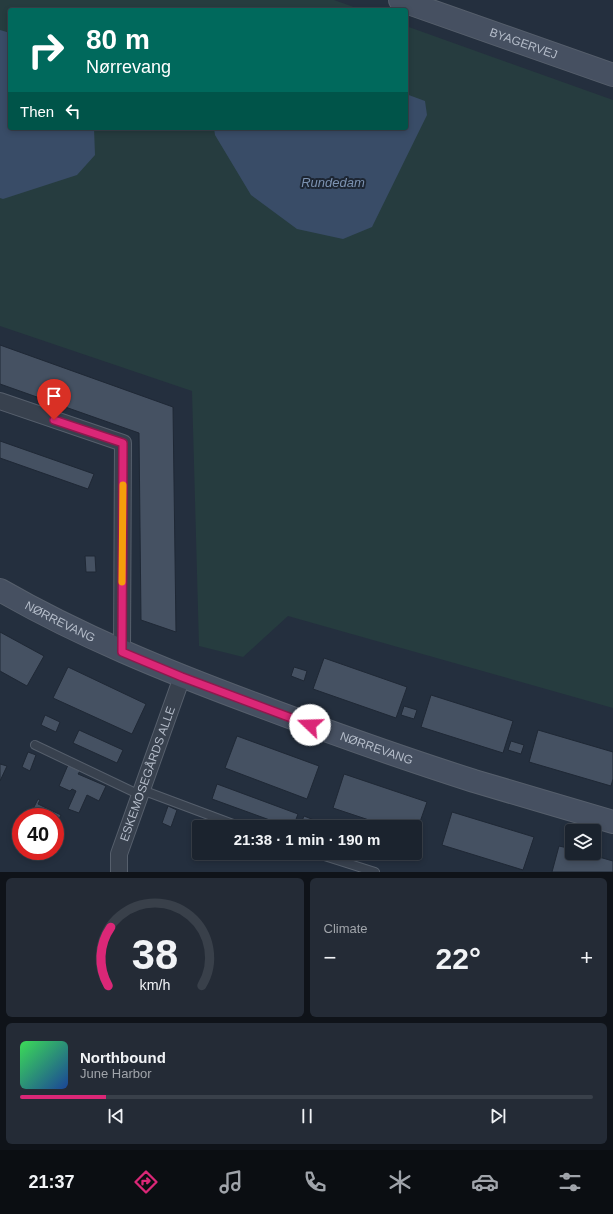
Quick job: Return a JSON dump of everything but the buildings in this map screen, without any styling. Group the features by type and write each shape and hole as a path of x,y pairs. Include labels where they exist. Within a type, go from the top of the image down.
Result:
{"street":[{"name":"BYAGERVEJ","path":"400,0 437,6 613,75"},
{"path":"0,401 123,443 122,652"},
{"name":"NØRREVANG","path":"0,590 34,609 122,652 182,677 343,737 473,781 613,822"},
{"name":"ESKEMOSEGÅRDS ALLE","path":"119,872 119,854 182,677"}],"lane":[{"path":"35,745 141,793 220,820"},
{"path":"337,860 375,872"}],"green space":[{"path":"0,0 334,0 356,8 8,8 8,130 408,130 408,27 613,100 613,708 288,616 243,657 199,646 192,391 0,326"}],"water":[{"path":"0,30 8,32 8,130 94,130 95,155 77,175 3,199 0,198"},
{"name":"Rundedam","path":"408,95 425,101 427,115 372,227 343,239 297,229 251,195 215,135 214,130 408,130"}],"slow traffic":[{"path":"122,582 123,485"}],"route":[{"path":"54,420 123,443 122,652 182,677 310,725"}]}
